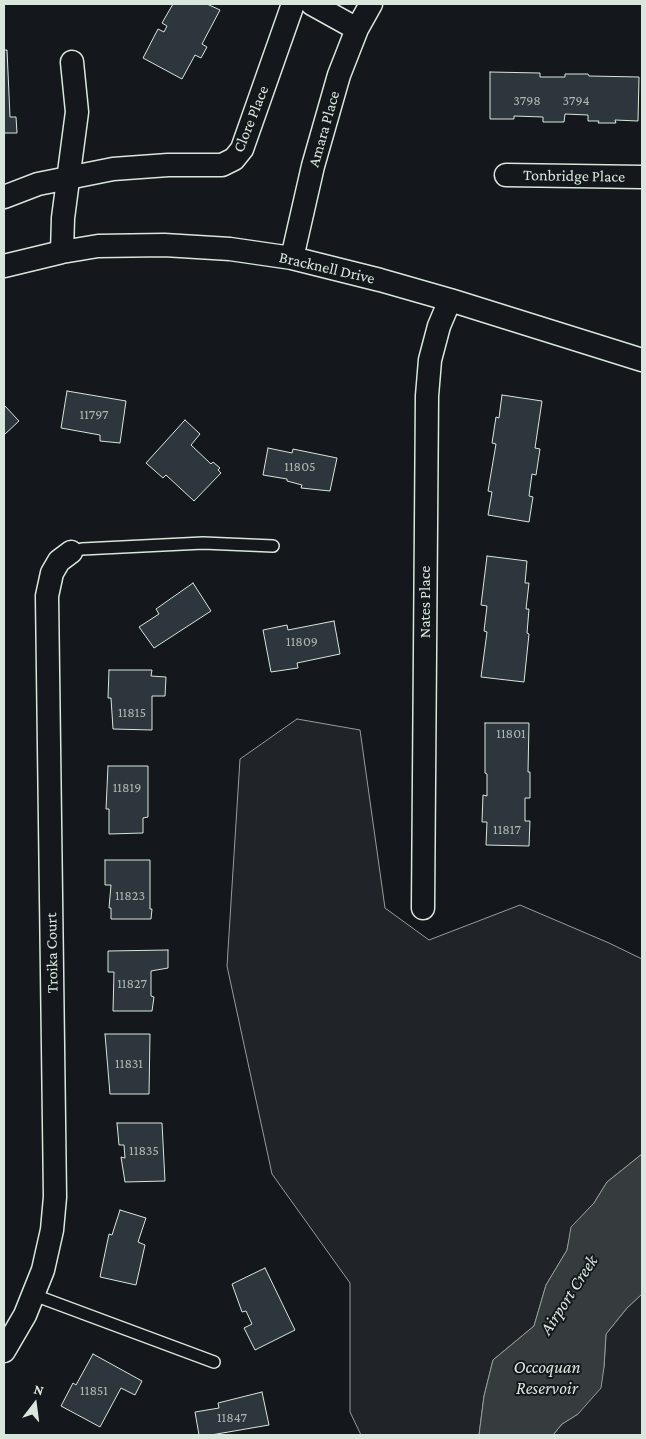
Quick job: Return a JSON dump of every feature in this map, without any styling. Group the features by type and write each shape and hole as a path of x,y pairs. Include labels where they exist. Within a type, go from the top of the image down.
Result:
{"street":[{"name":"Clore Place","path":"4,197 38,184 113,169 168,164 222,165 234,160 242,149 293,4"},
{"path":"312,4 358,29"},
{"name":"Amara Place","path":"292,258 313,166 339,75 358,29 371,4"},
{"path":"62,252 62,218 77,112 72,62"},
{"name":"Tonbridge Place","path":"506,175 642,177"},
{"name":"Bracknell Drive","path":"4,266 62,252 98,246 164,244 230,249 292,258 450,300 642,360"},
{"name":"Nates Place","path":"422,908 427,396 430,360 439,326 450,300"},
{"name":"Troika Court","path":"4,1351 25,1315 43,1270 52,1230 55,1197 47,596 52,573 59,560 71,552"}],"lane":[{"path":"71,552 82,548 203,543 273,546"},
{"path":"34,1295 214,1362"}],"shaded area":[{"path":"297,719 360,730 385,908 429,940 520,905 642,959 642,1154 607,1182 594,1203 572,1227 567,1250 546,1285 534,1326 493,1360 484,1396 479,1435 361,1435 350,1412 350,1283 272,1174 227,966 240,759"},
{"path":"642,1294 642,1435 553,1435 562,1424 578,1414 604,1367 606,1334 627,1308"}],"water":[{"name":"Occoquan Reservoir","path":"642,1154 642,1294 627,1308 606,1334 601,1388 578,1414 562,1424 553,1435 479,1435 484,1396 493,1360 534,1326 546,1285 567,1250 571,1227 594,1203 607,1182"}],"building":[{"path":"173,4 207,4 220,10 202,44 207,47 201,58 195,55 182,79 143,58 158,29 164,32 167,26 162,23"},
{"path":"4,50 7,50 10,117 16,117 17,133 4,133"},
{"path":"490,72 540,73 540,77 565,77 565,74 588,74 589,76 639,77 638,121 615,120 616,123 598,123 599,121 588,121 588,115 565,114 564,122 543,122 543,117 514,116 514,119 490,119"},
{"path":"67,391 126,401 120,443 100,441 100,435 61,428"},
{"path":"502,395 542,401 535,448 540,449 536,475 532,474 529,496 533,497 529,522 488,515 492,492 488,491 496,444 492,443 496,417 499,418"},
{"path":"4,405 19,421 4,435"},
{"path":"185,420 200,434 191,445 211,464 213,462 220,468 218,470 221,473 194,501 166,475 163,478 146,463"},
{"path":"268,448 292,453 293,449 337,458 330,491 301,488 302,485 287,481 287,479 263,475"},
{"path":"487,556 527,561 525,583 529,583 526,609 529,609 527,633 529,634 524,682 481,677 487,632 484,631 487,606 481,605"},
{"path":"193,583 211,611 154,648 139,627 159,614 156,609"},
{"path":"334,621 340,654 297,663 298,668 271,672 263,630 287,625 288,630"},
{"path":"109,670 152,670 151,676 166,677 165,696 152,696 152,730 113,729 111,698 108,698"},
{"path":"485,723 529,723 528,772 530,772 530,798 525,798 525,821 530,821 529,846 486,845 487,822 482,822 483,795 487,796"},
{"path":"108,766 148,766 148,817 143,818 143,833 109,834 109,809 106,809"},
{"path":"105,860 150,860 151,919 111,919 111,908 109,908 111,885 105,885"},
{"path":"168,950 168,968 151,971 151,996 154,997 152,1011 113,1011 114,972 108,972 108,951"},
{"path":"105,1034 150,1034 149,1094 110,1094"},
{"path":"117,1123 162,1123 165,1181 125,1182 121,1157 125,1158 124,1145 119,1145"},
{"path":"120,1210 146,1218 138,1242 145,1245 136,1285 100,1277 109,1234 112,1235"},
{"path":"265,1268 295,1330 255,1350 244,1328 252,1324 246,1311 242,1312 232,1284"},
{"path":"93,1354 142,1381 135,1395 121,1388 100,1427 61,1406 73,1383 76,1385"},
{"path":"262,1392 269,1425 211,1435 199,1435 195,1412 219,1408 218,1403"}],"water label":[{"name":"Airport Creek","path":"569,1295"}]}
